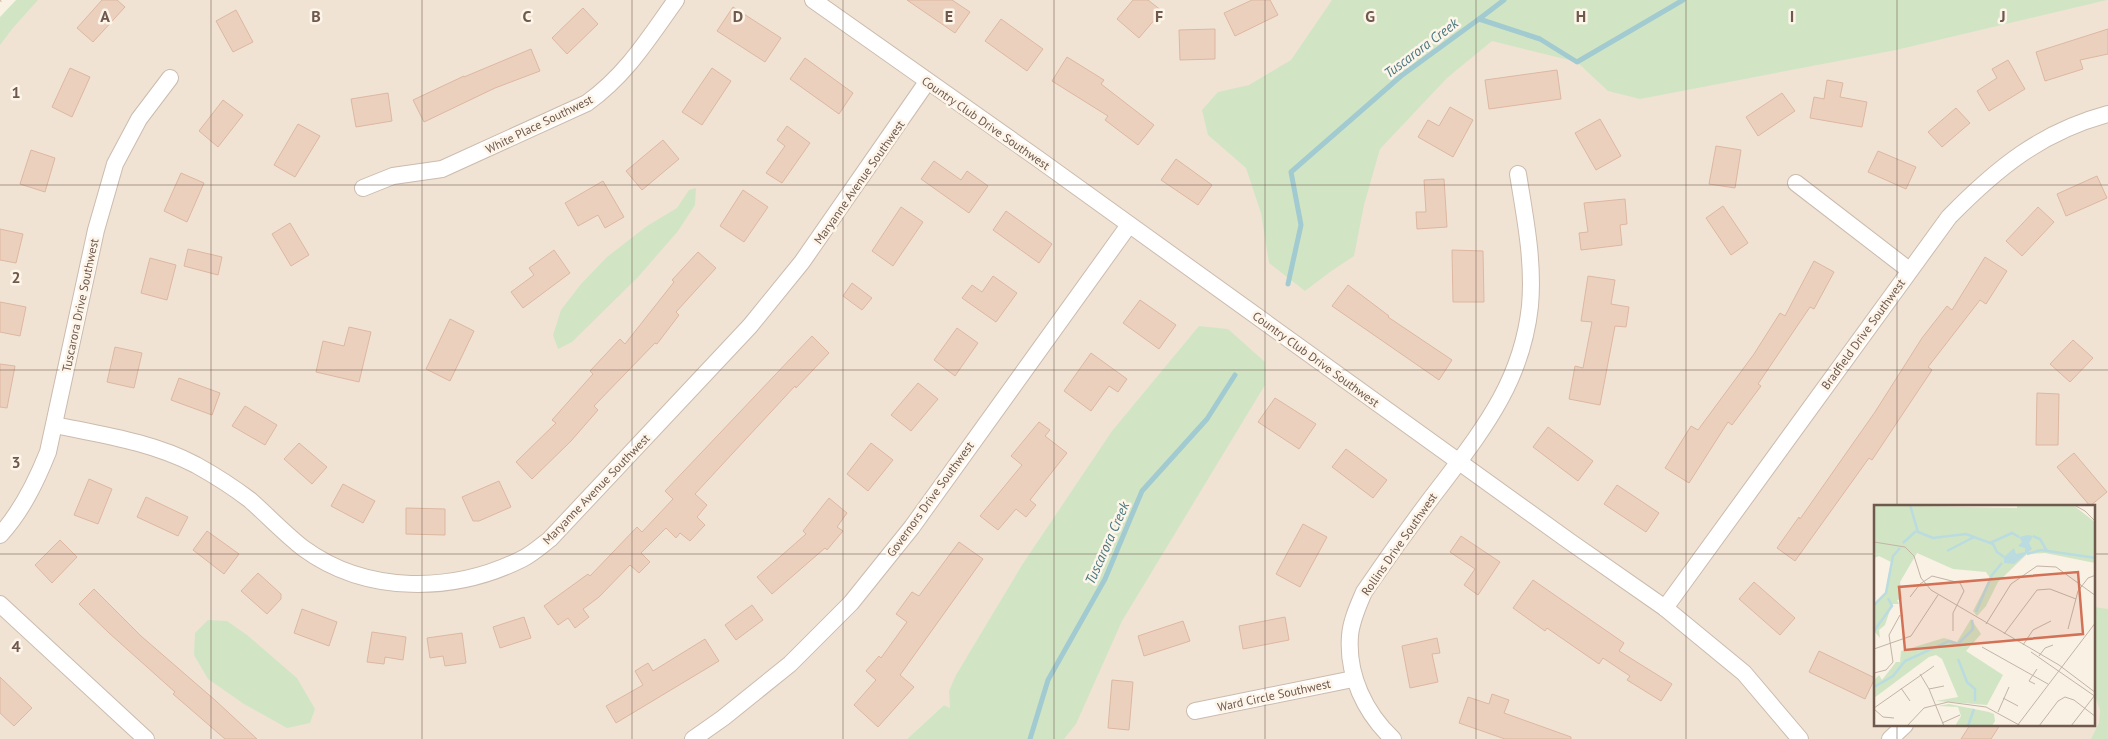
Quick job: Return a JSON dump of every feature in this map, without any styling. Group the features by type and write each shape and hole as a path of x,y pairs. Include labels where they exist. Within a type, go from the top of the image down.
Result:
{"street":[{"name":"White Place Southwest","path":"363,188 392,176 442,169 587,103 607,88 627,68 676,0"},
{"name":"Country Club Drive Southwest","path":"813,0 1665,608 1744,673 1800,739"},
{"name":"Tuscarora Drive Southwest","path":"0,535 20,508 38,478 48,452 96,230 116,164 139,119 170,78"},
{"name":"Maryanne Avenue Southwest","path":"55,425 154,447 194,464 249,500 305,549 340,568 372,578 404,584 435,584 494,571 524,558 550,539 750,326 802,262 927,82"},
{"name":"Bradfield Drive Southwest","path":"1665,608 1949,217 1980,185 2019,154 2071,126 2108,114"},
{"name":"Rollins Drive Southwest","path":"1393,739 1369,710 1353,679 1349,656 1350,634 1356,611 1364,592 1489,421 1510,384 1522,346 1530,307 1531,272 1529,240 1518,174"},
{"path":"1796,183 1909,270"},
{"name":"Governors Drive Southwest","path":"693,739 724,718 790,664 851,603 912,527 1129,225"},
{"path":"0,604 146,739"},
{"name":"Ward Circle Southwest","path":"1195,711 1353,679"},
{"path":"1890,739 1904,726"}],"shaded area":[{"path":"30,0 2108,0 2108,739 1004,739 944,705 907,739 0,739 0,32"}],"green space":[{"path":"16,0 38,0 0,45 0,17"},
{"path":"1332,0 2107,0 1896,50 1640,99 1608,91 1577,62 1492,41 1447,78 1380,149 1364,205 1354,256 1305,291 1269,263 1261,213 1246,168 1208,135 1202,110 1218,92 1249,85 1291,60"},
{"path":"696,188 695,205 678,231 638,277 572,342 558,349 553,335 561,310 581,284 607,257 647,226 677,208 689,190"},
{"path":"1199,326 1228,329 1265,362 1265,385 1122,621 1076,724 1064,739 907,739 944,705 950,708 949,691 956,675 1022,565 1112,431"},
{"path":"2096,607 2108,609 2108,739 2091,739 2099,723 2100,710 2096,699"},
{"path":"208,620 227,621 247,635 297,678 315,709 310,723 287,728 244,704 208,679 194,655 195,633"}],"building":[{"path":"102,0 117,0 125,7 93,42 77,28"},
{"path":"907,0 952,0 970,12 955,33"},
{"path":"1133,0 1148,0 1162,11 1139,38 1117,19"},
{"path":"1252,0 1270,0 1278,15 1235,36 1224,13"},
{"path":"733,7 781,38 765,62 717,31"},
{"path":"583,8 598,24 567,54 552,38"},
{"path":"236,10 253,42 233,52 216,21"},
{"path":"1001,19 1043,49 1027,71 985,41"},
{"path":"1215,29 1215,59 1180,60 1179,30"},
{"path":"2108,29 2108,54 2080,60 2083,69 2045,81 2036,52"},
{"path":"531,49 540,71 495,88 424,122 413,100 464,76"},
{"path":"1067,57 1104,80 1101,84 1154,125 1138,145 1105,120 1108,116 1052,81"},
{"path":"805,58 853,93 839,114 790,79"},
{"path":"2008,60 2025,89 1989,111 1977,91 1997,78 1992,69"},
{"path":"70,68 90,77 72,117 52,107"},
{"path":"712,68 731,81 702,125 682,112"},
{"path":"1557,70 1561,99 1489,109 1485,80"},
{"path":"1827,80 1843,83 1840,97 1867,102 1862,127 1810,118 1814,97 1824,99"},
{"path":"388,93 392,121 356,127 351,99"},
{"path":"1782,93 1795,111 1758,136 1746,117"},
{"path":"223,100 243,115 218,147 199,131"},
{"path":"1450,107 1473,120 1453,157 1418,137 1428,120 1439,126"},
{"path":"1956,108 1970,123 1942,147 1928,132"},
{"path":"1600,119 1621,156 1596,170 1575,133"},
{"path":"298,124 320,136 295,177 274,165"},
{"path":"787,126 810,143 782,183 766,173 785,146 777,140"},
{"path":"663,140 679,159 642,190 626,171"},
{"path":"1716,146 1741,150 1735,188 1709,184"},
{"path":"31,150 55,158 45,192 20,184"},
{"path":"1878,151 1916,167 1906,189 1868,172"},
{"path":"1176,159 1212,185 1198,205 1161,180"},
{"path":"934,161 961,180 967,171 988,186 969,213 921,179"},
{"path":"181,173 204,183 187,222 164,211"},
{"path":"2097,176 2107,198 2066,216 2057,194"},
{"path":"1444,179 1447,227 1417,229 1416,212 1426,212 1424,180"},
{"path":"603,181 624,217 605,228 598,215 578,226 565,203"},
{"path":"743,190 768,207 744,242 720,226"},
{"path":"1625,199 1627,224 1620,225 1622,245 1581,250 1579,233 1588,232 1584,203"},
{"path":"1723,206 1748,243 1731,255 1706,218"},
{"path":"901,207 923,222 893,266 872,251"},
{"path":"2038,207 2054,222 2022,256 2006,241"},
{"path":"1006,211 1052,244 1039,263 993,230"},
{"path":"290,223 309,255 291,266 272,234"},
{"path":"0,229 23,234 16,263 0,260"},
{"path":"188,249 222,257 218,275 184,266"},
{"path":"554,250 570,273 523,308 511,292 534,275 529,268"},
{"path":"1452,250 1483,251 1484,302 1453,302"},
{"path":"698,252 716,268 676,312 679,315 657,344 655,343 594,406 598,410 571,441 532,479 516,462 556,423 552,420 593,374 590,371 620,339 625,344 674,282 672,280"},
{"path":"1985,257 2007,271 1986,304 1980,300 1928,367 1932,370 1872,460 1869,458 1795,561 1777,548 1799,517 1800,519 1875,412 1922,338 1947,306 1952,310"},
{"path":"150,258 176,265 167,300 141,293"},
{"path":"1814,261 1834,272 1814,309 1810,307 1758,384 1761,386 1732,425 1728,422 1689,483 1665,468 1691,426 1698,430 1754,354 1780,313 1785,316"},
{"path":"993,276 1017,293 996,322 962,298 972,285 982,292"},
{"path":"1588,276 1615,280 1611,304 1629,307 1626,327 1615,326 1600,405 1569,399 1575,366 1583,368 1592,322 1581,321"},
{"path":"852,283 872,298 862,310 843,296"},
{"path":"1348,285 1388,317 1452,360 1439,380 1332,306"},
{"path":"1140,300 1176,325 1159,349 1123,323"},
{"path":"0,302 26,307 20,336 0,332"},
{"path":"450,319 474,331 450,381 426,369"},
{"path":"349,327 371,332 359,382 316,372 323,341 344,346"},
{"path":"957,328 978,343 955,376 934,360"},
{"path":"812,336 829,353 796,388 795,386 695,494 707,505 697,517 705,525 690,541 680,533 676,538 666,528 641,553 650,562 639,573 630,565 599,597 583,609 589,617 575,628 568,618 558,625 544,606 588,574 590,576 637,527 642,532 673,499 665,491"},
{"path":"2073,340 2093,358 2070,382 2050,364"},
{"path":"115,347 142,353 134,388 107,382"},
{"path":"1091,353 1127,379 1118,392 1109,386 1091,411 1064,391"},
{"path":"0,364 15,366 7,408 0,407"},
{"path":"179,378 220,393 212,415 171,400"},
{"path":"918,383 938,399 911,431 891,415"},
{"path":"2037,393 2059,394 2058,445 2036,445"},
{"path":"1275,398 1316,424 1299,449 1258,422"},
{"path":"245,406 277,425 265,445 232,426"},
{"path":"1039,422 1050,430 1045,436 1067,453 1030,500 1036,505 1026,517 1016,509 998,530 980,516 1022,465 1011,456"},
{"path":"1548,427 1593,461 1578,481 1533,447"},
{"path":"299,443 327,467 312,484 284,459"},
{"path":"871,443 893,460 868,491 847,474"},
{"path":"1346,449 1387,480 1373,498 1332,467"},
{"path":"2074,453 2107,492 2089,505 2057,467"},
{"path":"89,479 112,489 98,524 74,515"},
{"path":"499,481 511,507 479,521 473,521 462,497"},
{"path":"343,484 375,501 363,523 331,506"},
{"path":"1617,485 1659,513 1646,532 1604,504"},
{"path":"146,497 188,517 178,536 137,517"},
{"path":"829,498 847,513 837,527 843,531 827,550 825,548 772,594 757,577 806,534 803,531"},
{"path":"406,508 445,509 445,535 406,534"},
{"path":"1303,524 1327,537 1300,587 1276,574"},
{"path":"207,531 239,554 224,574 193,550"},
{"path":"1461,536 1500,562 1478,595 1464,585 1475,569 1450,552"},
{"path":"60,540 77,557 52,583 35,565"},
{"path":"959,542 983,559 900,675 914,687 878,727 854,705 876,680 866,671 879,656 881,658 907,622 896,614 912,592 919,596"},
{"path":"258,573 281,594 281,599 267,614 241,591"},
{"path":"1533,580 1624,643 1619,651 1672,684 1661,701 1627,680 1630,676 1603,658 1599,664 1547,628 1545,631 1513,608"},
{"path":"1754,582 1795,618 1780,635 1739,599"},
{"path":"94,589 141,636 257,739 225,739 173,694 175,692 79,604"},
{"path":"752,605 763,620 736,640 725,625"},
{"path":"302,609 337,622 329,646 294,633"},
{"path":"524,617 531,638 500,648 493,627"},
{"path":"1285,617 1289,640 1243,649 1239,626"},
{"path":"1183,621 1190,641 1144,656 1138,636"},
{"path":"372,632 406,637 403,660 385,657 384,664 367,662"},
{"path":"462,633 466,663 445,666 443,656 430,658 427,638"},
{"path":"1437,638 1440,653 1432,654 1438,682 1410,688 1402,646"},
{"path":"705,639 719,661 616,723 606,706 643,685 635,671 648,663 653,671"},
{"path":"1819,651 1874,678 1874,680 1865,699 1809,672"},
{"path":"0,677 32,708 14,726 0,713"},
{"path":"1112,680 1133,682 1129,730 1108,728"},
{"path":"1492,694 1509,700 1504,713 1571,737 1571,739 1505,739 1459,723 1468,697 1489,704"},
{"path":"1969,726 1999,726 1991,739 1961,739"}],"waterway":[{"path":"1479,19 1504,0"},
{"name":"Tuscarora Creek","path":"1288,284 1301,225 1291,172 1401,76 1479,19 1540,39 1577,62 1683,0"},
{"name":"Tuscarora Creek","path":"1030,739 1048,680 1105,579 1142,491 1207,419 1235,375"}]}
